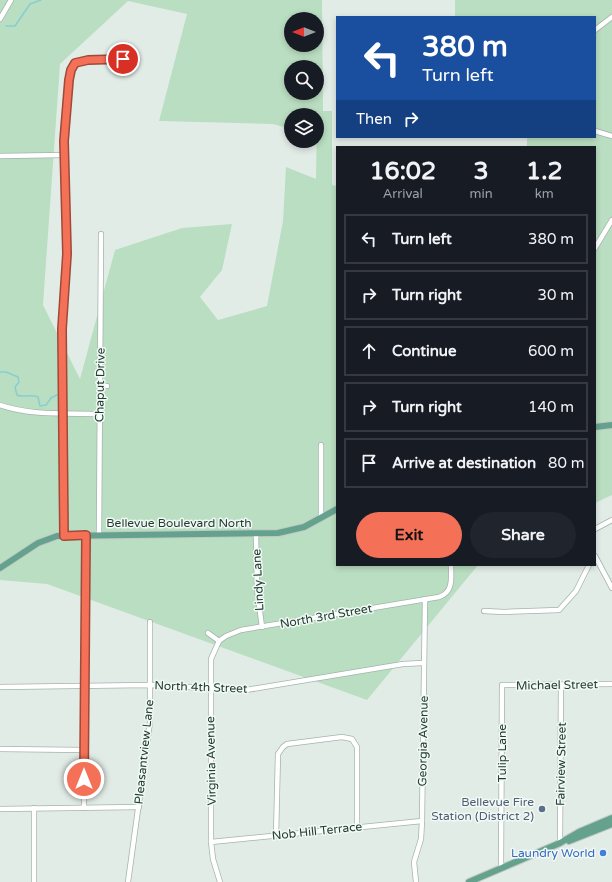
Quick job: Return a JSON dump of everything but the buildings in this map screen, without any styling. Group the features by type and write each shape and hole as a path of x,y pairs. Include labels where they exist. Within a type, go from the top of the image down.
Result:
{"main road":[{"path":"596,427 612,425"},
{"name":"Bellevue Boulevard North","path":"0,568 38,543 51,538 86,535 256,534 290,532 304,527 336,510"},
{"path":"469,882 560,843 579,832 612,818"},
{"path":"560,843 576,839 612,824"}],"street":[{"path":"0,19 11,0"},
{"path":"596,29 612,17"},
{"path":"64,536 62,323 67,254 64,155 67,98 72,66 75,63 88,60 123,59"},
{"path":"596,131 612,136"},
{"path":"0,156 64,155"},
{"path":"596,246 612,220"},
{"name":"Chaput Drive","path":"99,535 101,234"},
{"path":"101,386 107,386"},
{"path":"0,404 25,412 100,414"},
{"path":"321,445 322,517"},
{"path":"596,528 612,520"},
{"name":"Lindy Lane","path":"256,534 257,589 262,627"},
{"path":"84,808 86,535"},
{"path":"596,558 612,588"},
{"name":"North 3rd Street","path":"219,641 237,631 440,597 448,592 451,586 451,566"},
{"path":"484,611 504,612 559,610 576,591 588,566"},
{"name":"Georgia Avenue","path":"416,882 414,862 422,836 425,599"},
{"name":"Pleasantview Lane","path":"128,882 150,722 150,622"},
{"path":"208,633 219,641"},
{"name":"Virginia Avenue","path":"219,641 211,659 210,688 211,842 213,859 220,882"},
{"name":"North 4th Street","path":"0,687 149,685 246,690 403,664 423,663"},
{"name":"Michael Street","path":"502,685 612,684"},
{"name":"Tulip Lane","path":"501,868 502,685"},
{"name":"Fairview Street","path":"560,843 562,685"},
{"path":"276,836 278,754 286,744 342,737 355,742 357,756 357,827"},
{"path":"0,749 84,750"},
{"path":"0,809 139,807"},
{"path":"34,808 34,882"},
{"name":"Nob Hill Terrace","path":"211,842 422,821"}],"green space":[{"path":"0,0 322,0 322,12 284,12 284,52 322,52 323,60 284,60 284,100 323,100 323,108 284,108 284,127 273,124 159,121 187,14 128,1 60,64 43,305 80,379 115,250 182,228 232,224 222,270 200,297 218,320 267,306 283,221 286,167 316,179 316,148 324,148 324,111 332,111 332,185 336,186 336,566 477,566 367,700 47,584 0,580"},
{"path":"455,0 612,0 612,495 596,503 596,146 527,146 527,138 596,138 596,16 455,16"}],"waterway":[{"path":"6,26 15,26 30,4 41,0"},
{"path":"0,372 6,372 18,377 19,382 15,387 17,395 38,397 40,406 46,405 51,398 57,395"}],"place":[{"name":"Bellevue Fire Station (District 2)","path":"542,809"},
{"name":"Laundry World","path":"603,853"}],"route":[{"path":"84,779 84,626 86,601 86,535 64,536 62,329 67,254 64,190 64,141 69,80 72,66 75,63 88,60 123,59"}]}
